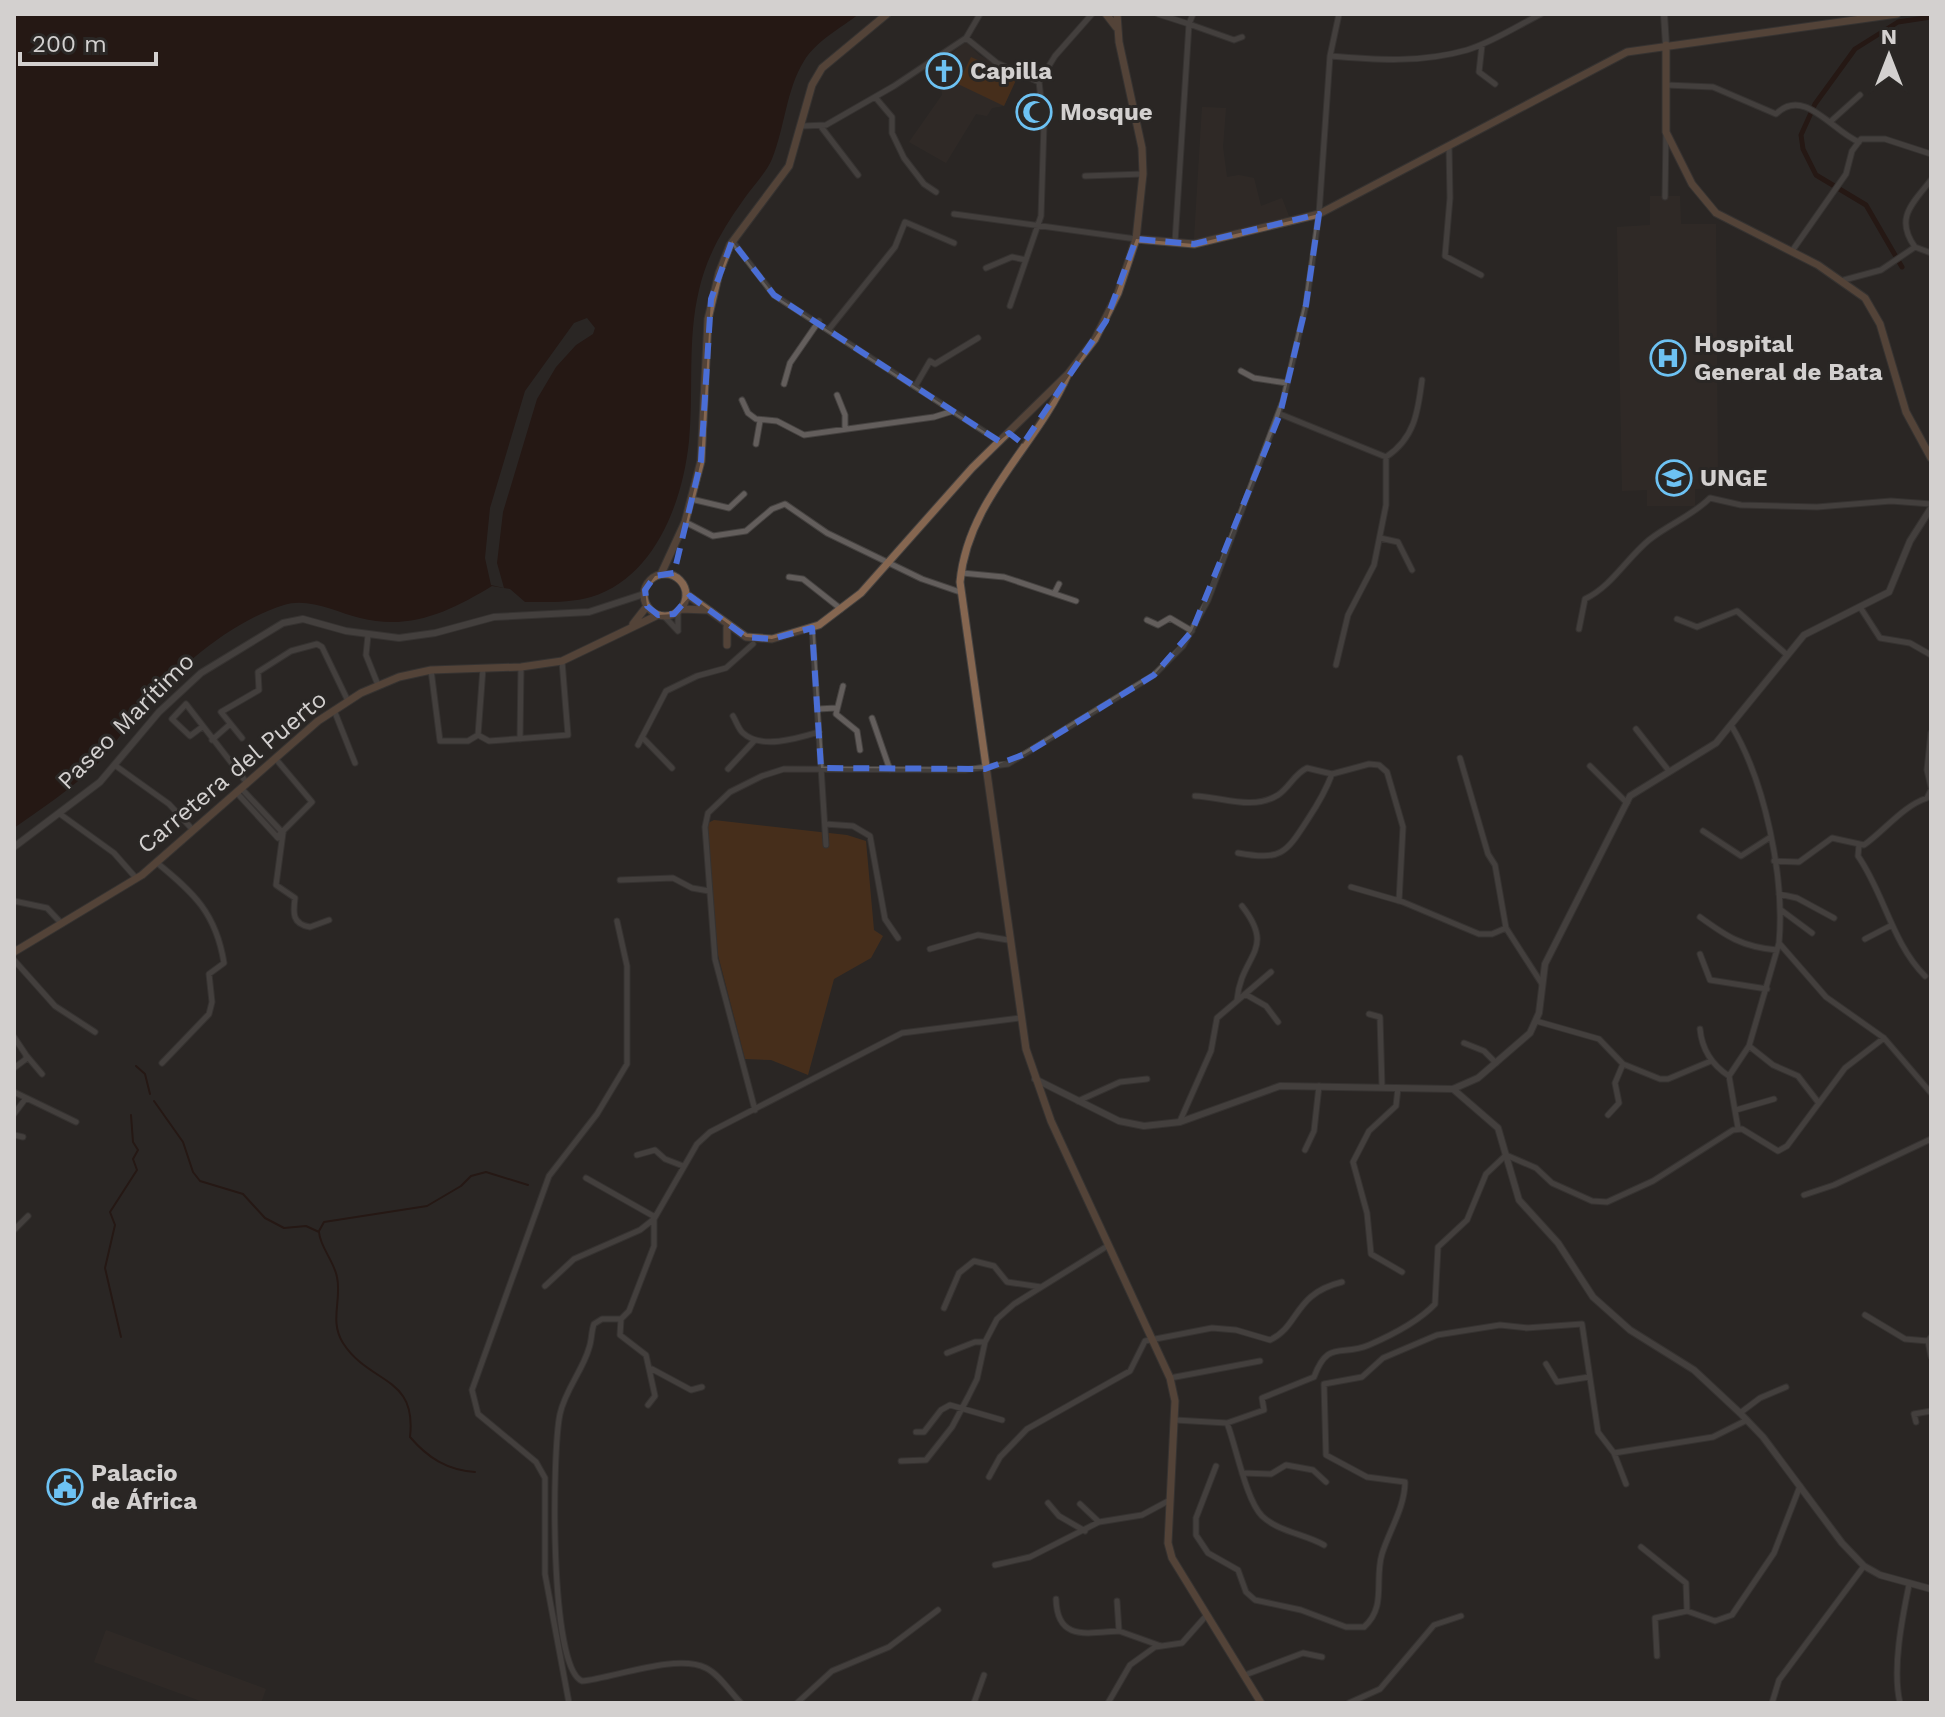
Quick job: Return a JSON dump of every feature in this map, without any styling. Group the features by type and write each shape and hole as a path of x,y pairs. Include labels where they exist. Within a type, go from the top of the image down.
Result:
{"main road":[{"path":"709,611 697,607 661,615 647,606 644,594 650,580 661,574 676,548 701,461 711,299 732,241 789,166 803,126 812,85 822,68 887,14"},
{"path":"1106,14 1116,27"},
{"path":"1117,14 1116,27 1142,148 1143,174 1136,239 1106,321 990,495 961,573 960,592 1008,940 1020,1018 1034,1079 1170,1378 1175,1420 1168,1543 1172,1558 1205,1617 1261,1703"},
{"path":"1136,239 1175,243 1221,240 1319,214 1613,58 1666,45 1897,14"},
{"path":"1666,45 1666,132 1678,160 1709,207 1724,218 1844,280 1865,298 1874,312 1906,412 1931,458"},
{"path":"676,548 675,577 686,594 741,635 772,639 812,628 842,609 999,441 1068,374"},
{"path":"1009,433 1023,444"},
{"path":"661,574 675,577"},
{"path":"680,610 686,594"},
{"name":"Carretera del Puerto","path":"629,629 647,606"},
{"name":"Carretera del Puerto","path":"14,952 136,878 334,710 378,685 431,670 521,667 562,661 661,615"},
{"path":"726,625 729,633 727,645"}],"street":[{"path":"803,126 821,127 875,97 966,38 980,14"},
{"path":"1010,306 1039,227 1044,154 1039,82 1055,56 1092,14"},
{"path":"1158,14 1234,40 1242,37"},
{"path":"1175,243 1189,24 1193,14"},
{"path":"755,1110 715,959 705,827 708,813 730,792 762,776 797,767 890,770 997,768 1025,754 1167,665 1192,631 1280,414 1306,305 1319,214 1330,56 1339,14"},
{"path":"1330,56 1399,61 1438,56 1482,44 1541,14"},
{"path":"1664,14 1666,45"},
{"path":"966,38 997,63 1039,82"},
{"path":"1482,44 1480,75 1495,84"},
{"path":"1665,85 1708,86 1776,114 1794,104 1830,122 1845,137 1859,142"},
{"path":"1830,122 1860,95"},
{"path":"875,97 892,117 892,133 904,158 924,184 936,192"},
{"path":"821,127 858,175"},
{"path":"1665,197 1666,132"},
{"path":"1792,251 1848,169 1852,151 1859,142 1870,138 1885,139 1931,154"},
{"path":"1449,146 1450,198 1445,256 1481,275"},
{"path":"1085,176 1143,174"},
{"path":"1931,180 1906,210 1908,237 1915,247 1931,253"},
{"path":"954,214 1136,239"},
{"path":"830,328 895,247 905,222 954,243"},
{"path":"732,241 774,295 830,328 999,441"},
{"path":"1844,280 1894,263 1915,247"},
{"path":"986,268 1012,257 1026,260"},
{"path":"784,384 790,363 819,321"},
{"path":"916,385 930,361 935,364 978,338"},
{"path":"1241,371 1254,378 1287,383"},
{"path":"1336,665 1342,630 1367,583 1380,538 1386,505 1386,457 1402,443 1414,425 1422,380"},
{"path":"837,395 845,415 845,428"},
{"path":"742,400 748,413 760,421 777,421 804,435 934,417 954,410"},
{"path":"1280,414 1386,457"},
{"path":"756,444 760,421"},
{"path":"691,499 729,508 744,494"},
{"path":"1034,1079 1131,1124 1159,1126 1180,1122 1271,1088 1453,1089 1468,1084 1524,1042 1536,1021 1542,984 1554,946 1635,792 1711,747 1786,654 1813,629 1889,592 1910,541 1931,506 1891,501 1817,507 1741,505 1710,498 1692,515 1647,542 1602,590 1585,599 1579,629"},
{"path":"685,522 713,536 746,531 772,509 785,504 821,530 887,563 960,592"},
{"path":"1380,538 1398,542 1412,570"},
{"path":"961,573 1004,577 1076,601"},
{"path":"789,577 803,579 842,609"},
{"path":"1055,592 1059,584"},
{"name":"Paseo Marítimo","path":"14,847 60,814 116,766 159,712 201,673 283,623 303,619 368,635 399,638 435,633 494,617 581,613 644,594"},
{"path":"1860,607 1880,638 1910,643 1931,655"},
{"path":"661,615 678,631 680,610"},
{"path":"1677,619 1697,627 1737,611 1786,654"},
{"path":"1147,620 1158,625 1170,618 1192,631"},
{"path":"812,628 826,845"},
{"path":"368,635 366,655 378,685"},
{"path":"242,738 221,712 259,690 258,672 291,651 317,644 325,650 348,701"},
{"path":"638,745 666,691 697,676 726,668 753,644"},
{"path":"478,735 489,741 566,737 569,733 562,661"},
{"path":"478,735 483,667"},
{"path":"520,739 521,667"},
{"path":"431,670 440,741 468,741 478,735"},
{"path":"843,686 836,708 842,722 857,731 860,750"},
{"path":"202,727 190,736 172,719 186,704 212,740 241,788 280,837"},
{"path":"818,709 836,708"},
{"path":"334,710 355,763"},
{"path":"733,716 743,734 755,740 789,740 819,732"},
{"path":"872,718 890,770"},
{"path":"212,740 229,725"},
{"path":"1729,1076 1749,1046 1767,989 1778,947 1781,910 1770,837 1747,760 1731,725"},
{"path":"1636,729 1669,771"},
{"path":"1774,861 1799,862 1832,838 1859,845 1886,829 1912,803 1929,799 1931,788 1927,770 1931,733"},
{"path":"642,736 672,768"},
{"path":"728,769 755,740"},
{"path":"275,758 312,802 280,837 276,885 295,898 295,919 310,927 329,920"},
{"path":"1460,758 1488,854 1495,865 1506,928 1542,984"},
{"path":"1195,796 1243,803 1267,801 1286,789 1307,768 1332,774 1364,764 1379,765 1387,772 1403,827 1399,901"},
{"path":"116,766 169,804 193,830"},
{"path":"1590,766 1627,803"},
{"path":"1238,853 1259,857 1284,852 1291,847 1320,801 1332,774"},
{"path":"60,814 114,853 136,878"},
{"path":"825,824 853,826 870,836 885,919 898,938"},
{"path":"1703,831 1741,856 1770,837"},
{"path":"1859,845 1858,856 1871,875 1892,925 1925,976"},
{"path":"156,862 193,894 213,921 224,963 209,974 212,1002 209,1014 162,1063"},
{"path":"620,880 673,878 692,888 709,891"},
{"path":"1351,887 1399,901 1479,934 1492,934 1506,928"},
{"path":"1779,894 1797,898 1834,918"},
{"path":"14,901 47,908 62,924"},
{"path":"1237,1001 1239,977 1257,949 1259,935 1242,906"},
{"path":"1781,910 1812,933"},
{"path":"1700,917 1726,937 1751,947 1778,947 1818,990 1884,1038 1931,1093"},
{"path":"569,1703 545,1574 545,1478 536,1462 478,1414 472,1390 549,1176 597,1114 627,1064 627,966 617,921"},
{"path":"1865,939 1892,925"},
{"path":"930,949 978,935 1008,940"},
{"path":"1700,954 1710,980 1767,989"},
{"path":"14,960 55,1006 95,1032"},
{"path":"1180,1122 1191,1088 1211,1051 1214,1025 1271,972"},
{"path":"1245,994 1266,1006 1278,1022"},
{"path":"1369,1014 1380,1017 1383,1030 1382,1087"},
{"path":"545,1286 574,1259 640,1230 654,1218 701,1138 902,1033 1020,1018"},
{"path":"1536,1021 1599,1039 1623,1064 1642,1073 1668,1079 1711,1061"},
{"path":"1700,1029 1701,1041 1711,1061 1729,1076 1738,1128"},
{"path":"14,1037 42,1074"},
{"path":"1738,1128 1778,1151 1787,1146 1845,1068 1884,1038"},
{"path":"1464,1043 1484,1051 1497,1064"},
{"path":"1749,1046 1773,1065 1798,1076 1818,1102"},
{"path":"14,1068 26,1055"},
{"path":"1608,1115 1619,1103 1615,1083 1623,1064"},
{"path":"1077,1101 1127,1080 1147,1079"},
{"path":"1305,1150 1314,1131 1319,1086"},
{"path":"1398,1088 1396,1106 1369,1131 1353,1162 1367,1213 1371,1254 1402,1272"},
{"path":"1453,1089 1498,1128 1519,1200 1558,1243 1593,1297 1630,1330 1694,1370 1740,1413 1800,1485 1842,1543 1864,1566 1909,1585 1931,1589"},
{"path":"14,1092 76,1122"},
{"path":"14,1114 26,1098"},
{"path":"1736,1110 1774,1099"},
{"path":"1506,1155 1536,1168 1552,1183 1592,1201 1607,1202 1653,1181 1725,1133 1738,1128"},
{"path":"14,1135 23,1137"},
{"path":"1804,1195 1834,1185 1931,1139"},
{"path":"637,1155 655,1150 665,1159 683,1166"},
{"path":"1175,1420 1227,1423 1264,1410 1262,1398 1315,1376 1318,1363 1326,1355 1369,1345 1416,1321 1431,1309 1436,1297 1438,1247 1467,1220 1486,1174 1506,1155"},
{"path":"586,1178 654,1218"},
{"path":"14,1230 28,1216"},
{"path":"648,1405 655,1396 646,1355 621,1338 621,1319 629,1311 654,1246 654,1218"},
{"path":"901,1461 926,1460 952,1427 977,1379 985,1342 997,1319 1110,1244"},
{"path":"944,1308 959,1273 974,1261 994,1266 1007,1282 1042,1288"},
{"path":"989,1477 1011,1444 1027,1429 1130,1371 1141,1345 1152,1336 1212,1328 1244,1331 1261,1340 1270,1340 1280,1334 1317,1289 1342,1282"},
{"path":"1865,1315 1905,1339 1929,1339 1931,1356"},
{"path":"621,1319 602,1319 594,1324 589,1349 575,1374 559,1418 554,1582 570,1670 582,1681 645,1668 698,1665 712,1672 741,1703"},
{"path":"1519,1328 1582,1324 1598,1432 1614,1453 1626,1484"},
{"path":"1322,1387 1327,1383 1362,1377 1383,1358 1412,1343 1437,1335 1500,1325 1528,1328"},
{"path":"947,1353 975,1342 985,1342"},
{"path":"1170,1378 1260,1361"},
{"path":"1546,1364 1557,1382 1589,1377"},
{"path":"649,1365 659,1377 691,1390 702,1387"},
{"path":"1309,1380 1322,1387"},
{"path":"1216,1466 1195,1530 1208,1553 1238,1570 1246,1592 1255,1600 1301,1610 1346,1627 1364,1627 1376,1612 1382,1554 1405,1482 1367,1477 1326,1455 1322,1387"},
{"path":"1740,1413 1760,1398 1786,1387"},
{"path":"916,1432 924,1432 946,1406 962,1407 1002,1420"},
{"path":"1916,1422 1914,1414 1931,1411"},
{"path":"1614,1453 1713,1437 1747,1420"},
{"path":"1227,1423 1242,1473 1264,1517 1324,1545"},
{"path":"1242,1473 1271,1474 1290,1465 1313,1470 1326,1482"},
{"path":"1657,1656 1655,1618 1687,1611 1715,1621 1732,1615 1774,1553 1800,1485"},
{"path":"995,1565 1030,1557 1099,1522 1142,1515 1170,1500"},
{"path":"1048,1503 1059,1516 1085,1531"},
{"path":"1080,1504 1099,1522"},
{"path":"1641,1547 1686,1583 1687,1611"},
{"path":"1772,1703 1779,1680 1864,1566"},
{"path":"1900,1703 1897,1678 1903,1636 1901,1614 1909,1585"},
{"path":"1056,1599 1059,1621 1066,1628 1089,1633 1119,1631 1162,1646"},
{"path":"1117,1601 1119,1631"},
{"path":"797,1703 832,1671 889,1647 938,1610"},
{"path":"1349,1703 1380,1689 1434,1625 1461,1616"},
{"path":"1108,1703 1130,1665 1147,1651 1182,1643 1205,1617"},
{"path":"1244,1676 1306,1652 1322,1657"},
{"path":"974,1703 984,1675"}],"highlighted area":[{"path":"1319,214 1306,305 1280,414 1192,631 1154,675 1025,754 985,769 821,768 812,628 772,639 746,637 690,596 674,614 658,615 647,606 645,590 655,576 674,573 701,461 711,299 732,241 774,295 999,441 1009,433 1023,444 1106,321 1136,239 1194,244"}],"shaded area":[{"path":"14,14 859,14 822,41 804,61 793,84 772,159 730,220 707,265 695,309 686,464 662,534 649,555 632,573 613,587 591,597 567,601 525,602 510,589 492,586 445,611 396,622 360,618 303,603 284,605 264,613 225,634 189,662 142,708 96,765 14,828"},
{"path":"966,42 979,55 1017,76 1004,106 992,108 987,116 976,114 946,163 909,142 942,95 941,85 929,71"},
{"path":"971,57 1017,78 1004,106 958,84"},
{"path":"1202,107 1226,108 1223,147 1227,177 1239,175 1254,178 1261,206 1282,198 1290,219 1194,239"},
{"name":"Hospital General de Bata","path":"1650,196 1680,196 1681,224 1716,224 1718,488 1695,489 1695,506 1647,506 1647,490 1622,491 1617,227 1650,225"},
{"path":"714,820 847,835 866,841 874,930 883,936 871,958 834,979 808,1075 771,1060 745,1059 718,955 708,840 708,823"},
{"path":"106,1630 266,1689 261,1703 206,1703 94,1662"}],"pier":[{"path":"587,318 595,328 593,334 576,345 556,367 537,399 503,512 497,563 504,588 491,585 485,558 490,508 525,391 574,323"}],"waterway":[{"path":"1902,267 1866,205 1816,175 1803,149 1801,135 1815,104 1855,49 1898,22 1931,17"},
{"path":"136,1066 145,1074 150,1094"},
{"path":"154,1101 183,1142 193,1172 200,1181 243,1194 265,1218 284,1228 306,1226 319,1232 337,1277 336,1319 343,1343 354,1357 399,1391 410,1417 410,1437 417,1444 447,1466 475,1472"},
{"path":"121,1337 105,1268 115,1225 110,1212 137,1170 133,1159 138,1150 133,1142 131,1115"},
{"path":"319,1231 324,1222 427,1206 461,1186 471,1176 486,1172 528,1185"}],"place":[{"name":"Capilla","path":"944,71"},
{"name":"Mosque","path":"1034,112"},
{"name":"Hospital General de Bata","path":"1668,358"},
{"name":"UNGE","path":"1674,478"},
{"name":"Palacio de África","path":"65,1487"}]}
